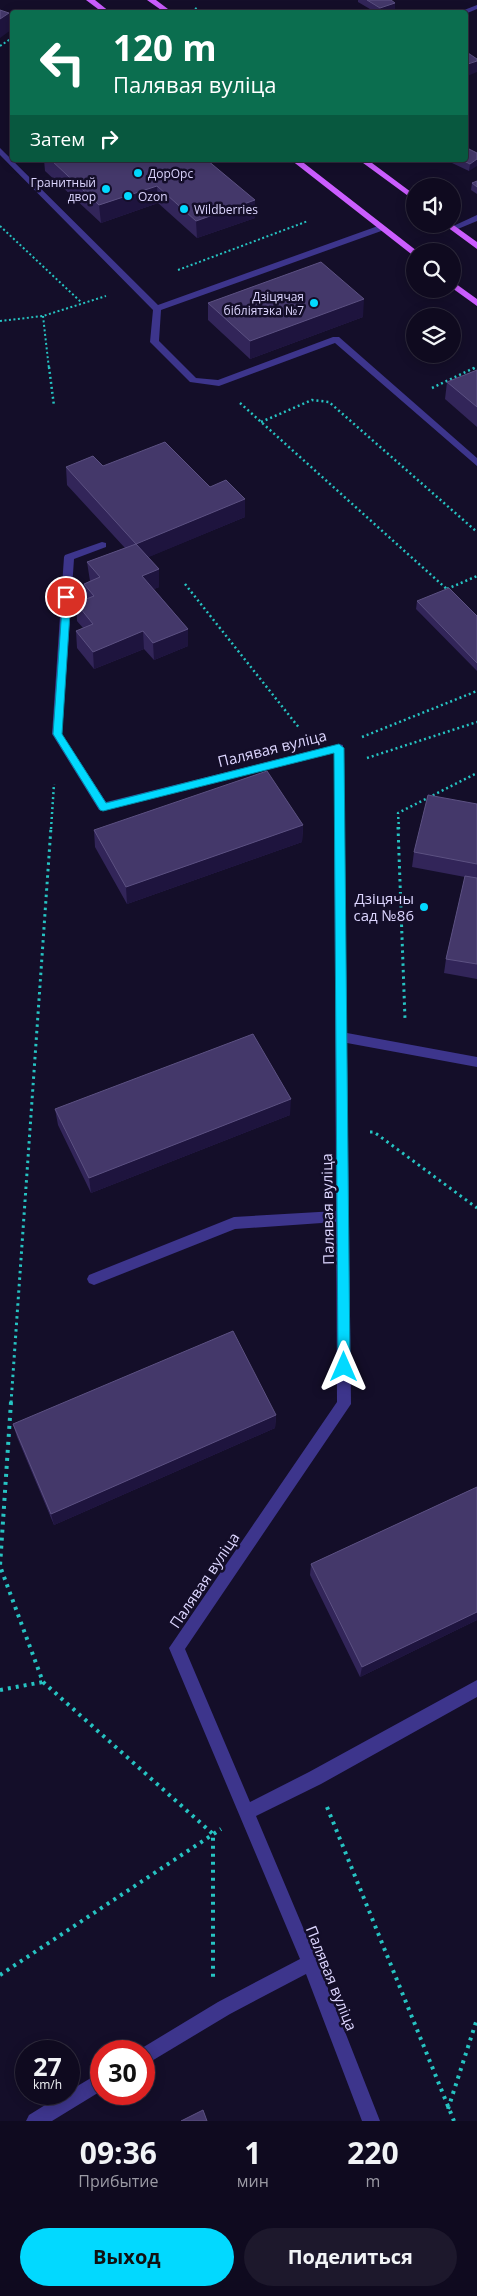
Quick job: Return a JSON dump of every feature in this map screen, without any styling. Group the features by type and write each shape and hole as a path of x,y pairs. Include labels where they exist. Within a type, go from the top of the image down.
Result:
{"main road":[{"path":"90,0 103,10"},
{"path":"152,0 165,10"},
{"path":"298,162 406,247"},
{"path":"366,162 406,192"},
{"path":"459,233 477,246"},
{"path":"461,290 477,302"}],"street":[{"path":"0,150 10,160"},
{"path":"12,162 157,309 154,342 193,380 219,383 336,339 477,463"},
{"path":"461,223 477,218"},
{"path":"157,309 381,228"},
{"path":"58,734 69,557 102,545"},
{"name":"Палявая вуліца","path":"58,734 103,807 339,748 344,1404 177,1648 245,1813 310,1963 371,2121"},
{"path":"341,1037 477,1062"},
{"path":"94,1279 234,1223 343,1216"},
{"path":"245,1813 315,1778 477,1688"},
{"path":"155,2049 224,2008 310,1963"},
{"path":"35,2121 90,2088"}],"path":[{"path":"0,321 43,316 82,304 308,222"},
{"path":"0,226 82,304"},
{"path":"43,316 54,406"},
{"path":"405,400 477,367"},
{"path":"219,383 453,595"},
{"path":"260,422 312,400 329,402 477,532"},
{"path":"447,590 477,576"},
{"path":"185,584 320,752"},
{"path":"377,731 477,691"},
{"path":"339,768 477,721"},
{"path":"58,734 0,1566 43,1682 212,1834 211,1977"},
{"path":"406,1049 398,813 477,773"},
{"path":"342,1132 374,1132 477,1208"},
{"path":"0,1690 43,1682"},
{"path":"315,1778 454,2121"},
{"path":"0,1975 245,1813"},
{"path":"448,2109 477,2020"}],"building":[{"path":"367,0 391,0 395,3 380,8"},
{"path":"0,10 9,13 0,19"},
{"path":"468,53 477,59 477,61 468,64"},
{"path":"468,148 477,153 477,159 470,164 466,162 468,162"},
{"path":"53,162 209,162 255,200 196,221 157,186 99,205"},
{"path":"321,262 364,299 250,341 208,303"},
{"path":"477,370 477,407 447,382"},
{"path":"165,442 210,487 226,480 245,499 136,544 66,467 93,456 103,466"},
{"path":"136,544 159,569 142,576 188,629 153,643 143,631 93,652 76,631 93,624 76,603 94,596 84,584 100,577 87,562"},
{"path":"449,588 477,616 477,663 417,601"},
{"path":"267,771 303,825 126,887 94,830"},
{"path":"428,795 477,804 477,864 414,852"},
{"path":"465,876 477,878 477,964 446,959"},
{"path":"253,1034 291,1099 89,1178 55,1109"},
{"path":"233,1331 276,1415 51,1514 13,1424"},
{"path":"477,1487 477,1612 362,1667 311,1564"},
{"path":"203,2110 207,2121 181,2121"}],"place":[{"name":"ДорОрс","path":"138,173"},
{"name":"Гранитный двор","path":"106,189"},
{"name":"Ozon","path":"128,196"},
{"name":"Wildberries","path":"184,209"},
{"name":"Дзіцячая бібліятэка №7","path":"314,303"},
{"name":"Дзіцячы сад №86","path":"424,907"}],"route":[{"path":"66,597 58,734 103,807 339,748 344,1367"}]}
